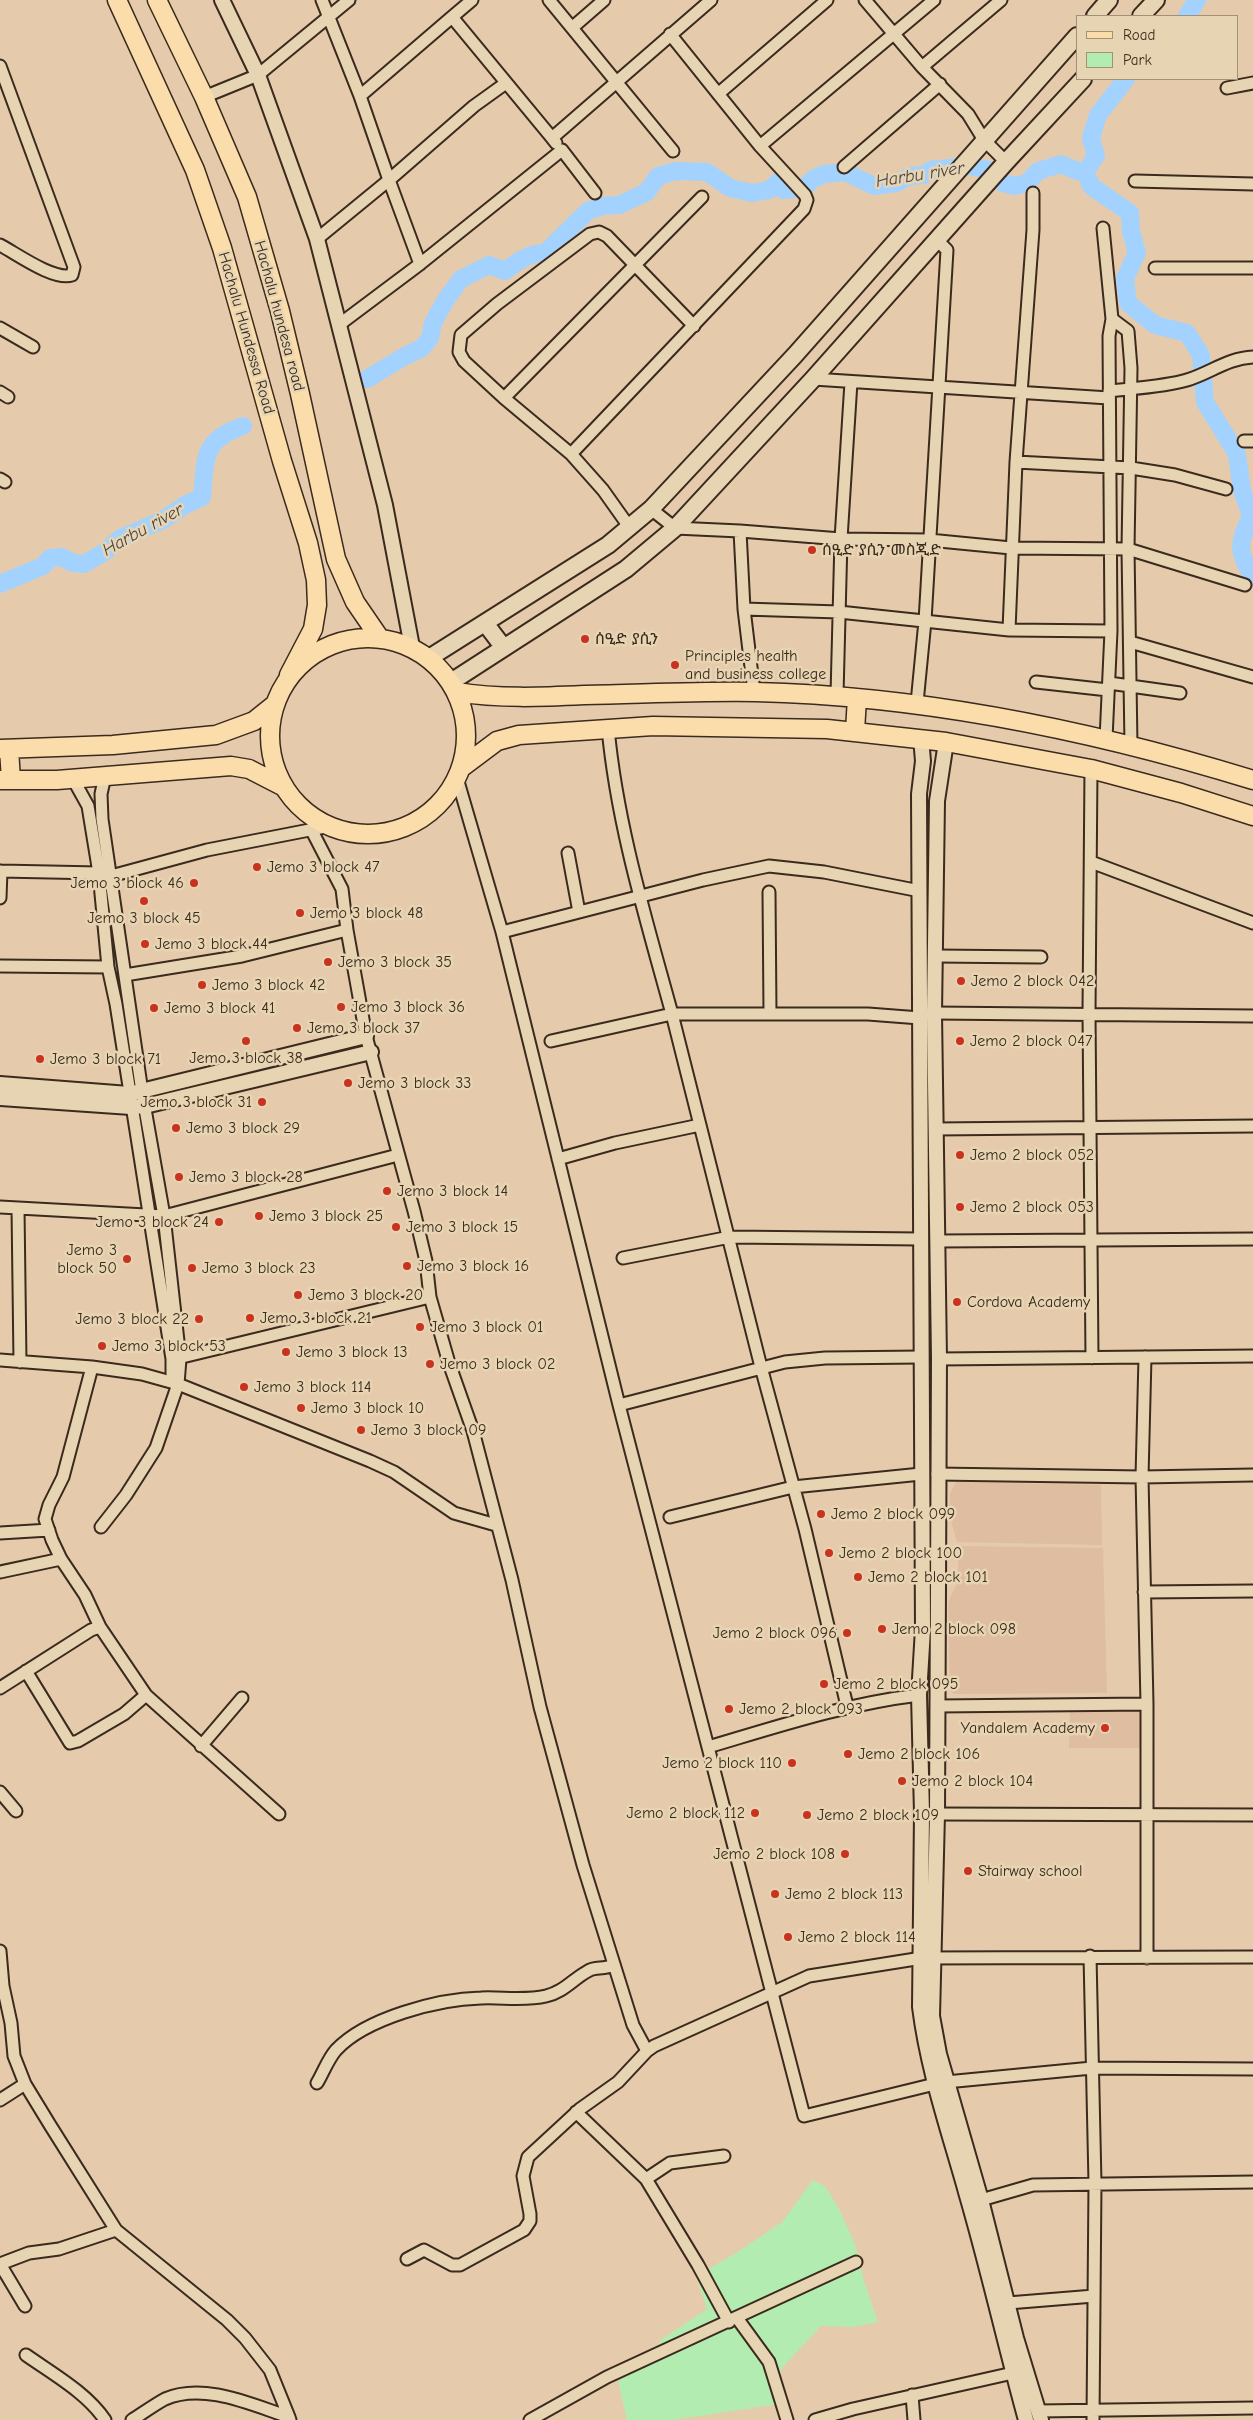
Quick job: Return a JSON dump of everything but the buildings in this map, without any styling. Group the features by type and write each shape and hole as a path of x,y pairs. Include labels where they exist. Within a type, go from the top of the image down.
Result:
{"main road":[{"name":"Hachalu Hundessa Road","path":"117,0 195,170 222,248 282,461 308,543 316,580 317,605 313,629 274,705"},
{"name":"Hachalu hundesa road","path":"157,0 204,97 247,197 280,311 336,559 355,602 380,637"},
{"path":"1142,15 1156,0"},
{"path":"1096,15 1106,1"},
{"path":"428,658 630,528 651,509 795,355 1076,37"},
{"path":"454,687 504,648 626,569 675,528 813,379 1006,162 1082,80"},
{"path":"485,623 504,648"},
{"path":"274,705 269,739 276,772 284,787 307,812 330,826 348,832 366,834 403,828 435,808 447,794 459,773 467,742 465,716 454,687 428,658 412,647 380,637 345,639 314,652 289,675"},
{"path":"454,687 510,698 754,692 837,695 917,703 1002,717 1106,739 1253,780"},
{"path":"855,731 857,698"},
{"path":"274,705 254,721 216,735 113,745 5,749 5,780 73,779 236,766 249,769 284,787"},
{"path":"459,773 497,741 519,734 608,728 753,726 855,731 946,742 1092,769 1181,793 1253,816"}],"street":[{"path":"222,0 258,75 317,238 385,505 412,647"},
{"path":"322,0 330,15 420,264"},
{"path":"204,97 258,75 349,0"},
{"path":"360,96 472,0"},
{"path":"549,0 573,26 673,151"},
{"path":"573,26 604,0"},
{"path":"552,138 711,0"},
{"path":"718,94 827,0"},
{"path":"865,0 922,67 968,114 984,140 1006,162"},
{"path":"760,146 934,0"},
{"path":"922,67 1001,0"},
{"path":"452,17 562,150 595,193"},
{"path":"570,454 804,209 807,200 805,195 760,146 670,34"},
{"path":"0,66 74,267 72,275 64,278 54,275 0,245"},
{"path":"317,238 389,180 474,106 506,82"},
{"path":"1227,88 1253,83"},
{"path":"844,167 940,84"},
{"path":"340,324 420,264 562,150"},
{"path":"1135,181 1253,184"},
{"path":"1009,630 1011,548 1033,230 1033,193"},
{"path":"504,398 702,197"},
{"path":"1104,228 1112,319 1109,328 1112,547 1111,631 1106,739"},
{"path":"630,528 603,490 570,454 464,361 459,352 461,335 497,304 590,234 599,232 607,236 694,326"},
{"path":"917,703 925,621 937,387 947,250 937,240"},
{"path":"1155,268 1253,268"},
{"path":"1112,319 1126,327 1128,331 1131,388 1128,549 1132,746"},
{"path":"0,328 33,347"},
{"path":"813,379 1021,394 1109,394 1131,388 1184,381 1239,358 1253,357"},
{"path":"837,695 841,539 851,382"},
{"path":"1016,462 1131,468 1175,475 1226,489"},
{"path":"651,509 675,528 841,539 929,540 1011,548 1112,547 1128,549 1245,585"},
{"path":"740,531 744,609 754,692"},
{"path":"744,609 839,612 1009,630 1111,631"},
{"path":"1130,642 1253,677"},
{"path":"1036,682 1108,686 1130,684 1180,693"},
{"path":"608,728 612,766 639,897 672,1014 730,1236 761,1367 822,1595 847,1706"},
{"path":"920,738 923,761 919,794 921,1474 936,1706 937,1814 927,1959 920,2007 966,2193 1011,2339 1039,2415 1093,2415 1253,2408"},
{"path":"927,1959 919,1695 930,1630 937,1474 939,1359 934,1013 937,801 946,742"},
{"path":"1092,769 1089,1013 1093,1241 1092,1358"},
{"path":"459,773 502,932 619,1406 804,2116 940,2083 1092,2068 1253,2069"},
{"path":"101,1527 126,1495 156,1448 175,1386 176,1359 164,1216 108,967 111,876 101,807 105,776"},
{"path":"73,779 88,806 99,873 125,975 148,1216 176,1359"},
{"path":"111,876 207,850 330,826"},
{"path":"312,829 342,889 366,1036 426,1261 430,1297 449,1363 468,1415 512,1580 540,1707 583,1865 633,2025 647,2051"},
{"path":"568,853 579,912"},
{"path":"1091,862 1253,923"},
{"path":"502,932 703,880 769,866 824,872 920,891"},
{"path":"0,898 0,871 99,873"},
{"path":"769,892 770,1013"},
{"path":"125,975 242,956 348,930"},
{"path":"920,938 935,938"},
{"path":"935,956 1041,957"},
{"path":"0,966 108,967"},
{"path":"116,1004 129,1002"},
{"path":"934,1013 1253,1016"},
{"path":"552,1040 672,1014 868,1014 920,1018"},
{"path":"0,1084 137,1100 366,1036"},
{"path":"0,1098 137,1100 371,1052"},
{"path":"558,1159 615,1143 700,1125"},
{"path":"936,1129 1091,1126 1253,1126"},
{"path":"0,1207 164,1216 398,1155"},
{"path":"18,1208 20,1362"},
{"path":"623,1258 730,1236 920,1239"},
{"path":"938,1241 1253,1239"},
{"path":"921,1274 938,1274"},
{"path":"176,1359 430,1297"},
{"path":"939,1359 1253,1356"},
{"path":"619,1406 785,1362 825,1358 922,1357"},
{"path":"1145,1357 1142,1477 1147,1704 1148,1958"},
{"path":"0,1360 92,1367 142,1374 377,1464 394,1472 454,1513 496,1524"},
{"path":"92,1367 62,1477 45,1519 61,1559 85,1595 100,1627 146,1695 279,1814"},
{"path":"670,1517 793,1487 921,1474"},
{"path":"937,1474 1142,1477 1253,1474"},
{"path":"0,1533 49,1530"},
{"path":"0,1572 61,1559"},
{"path":"1144,1592 1253,1591"},
{"path":"0,1688 91,1630 100,1627"},
{"path":"26,1671 70,1743 78,1741 124,1714 146,1695"},
{"path":"708,1747 847,1706 919,1695"},
{"path":"202,1746 242,1698"},
{"path":"936,1706 1147,1704"},
{"path":"0,1792 16,1811"},
{"path":"937,1814 1253,1816"},
{"path":"0,1951 3,1986 12,2031 14,2056 25,2084 116,2230 227,2320 245,2338 270,2370 290,2419"},
{"path":"1090,1956 1095,2183 1093,2415"},
{"path":"407,2259 424,2250 452,2265 460,2265 524,2230 530,2221 523,2176 528,2157 576,2112 618,2082 647,2051 714,2018 772,1994 809,1976 927,1959 1090,1956 1253,1958"},
{"path":"317,2083 336,2050 376,2022 445,2002 475,1998 545,1997 560,1992 592,1968 604,1970 613,1965"},
{"path":"0,2035 12,2031"},
{"path":"940,2083 981,2200 1008,2303 1013,2373 1026,2420"},
{"path":"0,2100 25,2084"},
{"path":"576,2112 646,2180 733,2320 769,2362 787,2420"},
{"path":"646,2180 670,2163 724,2156"},
{"path":"981,2200 1033,2185 1253,2182"},
{"path":"25,2306 0,2264 30,2253 59,2249 116,2230"},
{"path":"536,2419 607,2378 856,2262"},
{"path":"1008,2303 1094,2296"},
{"path":"26,2354 72,2388 99,2411 106,2420"},
{"path":"815,2420 912,2395 1013,2373"},
{"path":"132,2420 166,2399 192,2392 224,2396 290,2419"},
{"path":"912,2395 914,2420"}],"shaded area":[{"path":"956,1482 1101,1485 1102,1545 957,1542 949,1514 950,1493"},
{"path":"958,1546 1103,1548 1107,1693 954,1694 950,1691 948,1602 958,1582"},
{"name":"Yandalem Academy","path":"1070,1707 1140,1708 1141,1748 1069,1748"}],"green space":[{"path":"813,2180 826,2187 839,2209 855,2244 864,2281 878,2322 853,2327 821,2326 781,2369 779,2404 673,2420 627,2420 618,2381 645,2363 662,2339 707,2309 696,2276 736,2253 782,2222"}],"waterway":[{"path":"1188,15 1197,0"},
{"name":"Harbu river","path":"367,379 422,348 430,338 433,323 445,301 461,279 489,265 505,271 529,256 545,253 588,211 603,206 619,205 647,192 658,176 676,171 707,172 730,188 752,193 769,190 778,182 784,190 804,188 813,179 824,174 845,172 874,186 896,183 910,176 923,175 931,170 970,166 994,171 1003,183 1015,186 1027,183 1038,171 1061,164 1077,171 1085,172 1096,156 1091,138 1098,115 1125,80"},
{"path":"1085,172 1091,186 1130,213 1131,232 1137,252 1125,279 1128,303 1155,325 1187,333 1201,355 1205,402 1237,454 1242,491 1251,515 1241,546 1244,560 1253,577"},
{"name":"Harbu river","path":"0,584 43,566 50,558 62,557 73,563 84,564 103,553 121,538 163,520 185,505 202,497 208,452 219,438 243,426"}],"place":[{"name":"ሰዒድ ያሲን መስጂድ","path":"812,550"},
{"name":"ሰዒድ ያሲን","path":"585,639"},
{"name":"Principles health and business college","path":"675,665"},
{"name":"Jemo 3 block 47","path":"257,867"},
{"name":"Jemo 3 block 46","path":"194,883"},
{"name":"Jemo 3 block 45","path":"144,901"},
{"name":"Jemo 3 block 48","path":"300,913"},
{"name":"Jemo 3 block 44","path":"145,944"},
{"name":"Jemo 3 block 35","path":"328,962"},
{"name":"Jemo 2 block 042","path":"961,981"},
{"name":"Jemo 3 block 42","path":"202,985"},
{"name":"Jemo 3 block 36","path":"341,1007"},
{"name":"Jemo 3 block 41","path":"154,1008"},
{"name":"Jemo 3 block 37","path":"297,1028"},
{"name":"Jemo 3 block 38","path":"246,1041"},
{"name":"Jemo 2 block 047","path":"960,1041"},
{"name":"Jemo 3 block 71","path":"40,1059"},
{"name":"Jemo 3 block 33","path":"348,1083"},
{"name":"Jemo 3 block 31","path":"262,1102"},
{"name":"Jemo 3 block 29","path":"176,1128"},
{"name":"Jemo 2 block 052","path":"960,1155"},
{"name":"Jemo 3 block 28","path":"179,1177"},
{"name":"Jemo 3 block 14","path":"387,1191"},
{"name":"Jemo 2 block 053","path":"960,1207"},
{"name":"Jemo 3 block 25","path":"259,1216"},
{"name":"Jemo 3 block 24","path":"219,1222"},
{"name":"Jemo 3 block 15","path":"396,1227"},
{"name":"Jemo 3 block 50","path":"127,1259"},
{"name":"Jemo 3 block 16","path":"407,1266"},
{"name":"Jemo 3 block 23","path":"192,1268"},
{"name":"Jemo 3 block 20","path":"298,1295"},
{"name":"Cordova Academy","path":"957,1302"},
{"name":"Jemo 3 block 21","path":"250,1318"},
{"name":"Jemo 3 block 22","path":"199,1319"},
{"name":"Jemo 3 block 01","path":"420,1327"},
{"name":"Jemo 3 block 53","path":"102,1346"},
{"name":"Jemo 3 block 13","path":"286,1352"},
{"name":"Jemo 3 block 02","path":"430,1364"},
{"name":"Jemo 3 block 114","path":"244,1387"},
{"name":"Jemo 3 block 10","path":"301,1408"},
{"name":"Jemo 3 block 09","path":"361,1430"},
{"name":"Jemo 2 block 099","path":"821,1514"},
{"name":"Jemo 2 block 100","path":"829,1553"},
{"name":"Jemo 2 block 101","path":"858,1577"},
{"name":"Jemo 2 block 098","path":"882,1629"},
{"name":"Jemo 2 block 096","path":"847,1633"},
{"name":"Jemo 2 block 095","path":"824,1684"},
{"name":"Jemo 2 block 093","path":"729,1709"},
{"name":"Yandalem Academy","path":"1105,1728"},
{"name":"Jemo 2 block 106","path":"848,1754"},
{"name":"Jemo 2 block 110","path":"792,1763"},
{"name":"Jemo 2 block 104","path":"902,1781"},
{"name":"Jemo 2 block 112","path":"755,1813"},
{"name":"Jemo 2 block 109","path":"807,1815"},
{"name":"Jemo 2 block 108","path":"845,1854"},
{"name":"Stairway school","path":"968,1871"},
{"name":"Jemo 2 block 113","path":"775,1894"},
{"name":"Jemo 2 block 114","path":"788,1937"}]}
